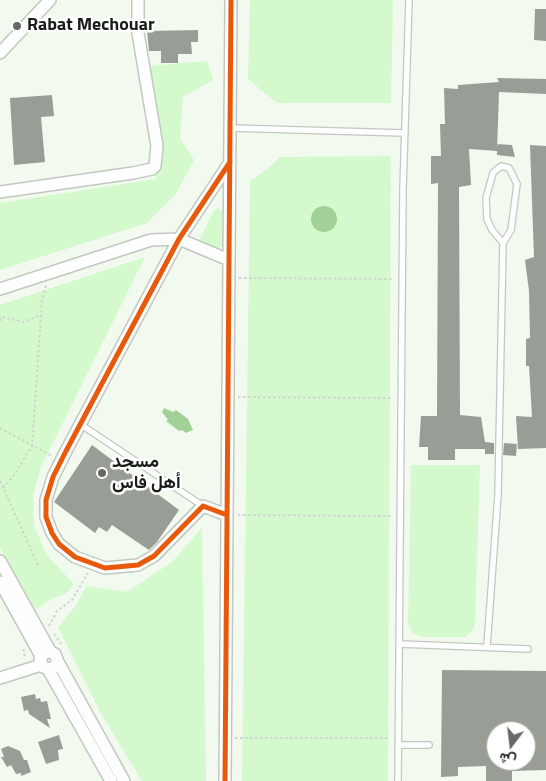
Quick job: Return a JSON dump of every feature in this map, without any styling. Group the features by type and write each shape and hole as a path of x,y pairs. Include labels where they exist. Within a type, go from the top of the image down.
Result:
{"street":[{"path":"0,53 50,0"},
{"path":"0,192 133,173 152,169 155,166 157,146 138,33 138,0"},
{"path":"225,781 231,0"},
{"path":"227,515 203,506 154,556 138,565 105,568 91,565 75,557 59,544 52,534 46,517 46,500 61,460 179,239 230,162"},
{"path":"0,289 151,240 179,239 229,260"},
{"path":"0,561 48,661 111,781"},
{"path":"0,582 36,636"},
{"path":"0,678 48,661"},
{"path":"48,661 124,781"}],"lane":[{"path":"398,781 401,279 409,0"},
{"path":"230,128 404,133"},
{"path":"487,646 498,495 503,243 511,230 517,184 510,168 501,166 493,173 486,198 487,218 492,230 503,243"},
{"path":"80,424 203,506"},
{"path":"400,644 528,649"},
{"path":"398,745 430,745"}],"path":[{"path":"229,278 401,279"},
{"path":"3,488 15,474 32,446 41,316 47,282"},
{"path":"0,321 2,317 23,322 41,316"},
{"path":"228,397 401,398"},
{"path":"0,428 61,460"},
{"path":"0,481 39,567"},
{"path":"227,515 401,515"},
{"path":"22,663 28,660 23,652 36,636 50,626 57,611 72,600 91,565"},
{"path":"226,738 398,737"}],"shaded area":[{"path":"250,0 393,0 391,103 277,103 248,79"},
{"path":"207,61 213,80 183,97 180,138 194,160 175,195 147,223 0,270 0,203 156,179 149,66"},
{"path":"391,156 388,781 242,781 250,181 280,157"},
{"path":"324,206 333,210 337,219 333,228 324,232 315,228 311,219 315,210"},
{"path":"218,208 225,213 225,243 219,248 202,244 200,239 214,210"},
{"path":"145,257 42,465 33,495 34,525 46,554 74,584 66,594 53,598 35,610 0,548 0,305"},
{"path":"164,408 173,412 176,410 188,419 193,430 186,433 182,430 179,431 166,421 168,420 162,412"},
{"path":"411,465 480,465 475,622 474,628 466,637 422,637 413,633 408,624"},
{"path":"202,528 206,781 142,781 99,710 58,627 72,611 87,586 127,592 172,562"}],"building":[{"path":"535,9 546,9 546,41 534,40"},
{"path":"198,30 198,42 191,42 192,54 178,54 178,63 161,63 161,51 149,51 147,31"},
{"path":"497,78 546,79 546,94 499,92 497,151 469,149 471,185 459,187 460,415 481,417 485,442 494,443 494,454 485,454 485,449 455,449 455,460 428,460 428,447 419,447 421,416 437,416 438,183 431,184 431,156 441,156 440,124 445,124 444,88 458,89 458,85 499,82"},
{"path":"52,95 54,116 41,117 45,162 14,165 10,98"},
{"path":"497,144 512,145 515,157 497,155"},
{"path":"530,145 546,146 546,448 518,449 516,416 532,417 529,366 526,366 526,339 530,338 529,291 525,260 534,257"},
{"path":"504,443 517,444 516,456 503,455"},
{"name":"مسجد أهل فاس","path":"92,445 179,510 157,542 149,550 112,525 107,532 99,527 95,533 54,502"},
{"path":"442,670 546,671 546,770 536,770 536,721 486,721 486,766 458,767 458,776 441,777"},
{"path":"35,694 36,699 40,698 41,702 47,701 51,719 47,719 50,728 29,714 28,710 24,711 21,697"},
{"path":"59,735 63,749 58,750 59,760 46,764 38,742"},
{"path":"8,746 20,751 24,760 27,760 31,772 21,776 21,773 16,774 11,765 7,767 1,757 4,757 1,749"},
{"path":"486,771 512,771 512,781 486,781"}],"cycle path":[{"path":"225,781 231,0"},
{"path":"227,515 203,506 154,556 138,565 105,568 75,557 59,544 52,533 46,517 46,500 53,477 66,451 179,239 230,162"}],"place":[{"name":"Rabat Mechouar","path":"17,26"},
{"name":"مسجد أهل فاس","path":"102,473"}]}
